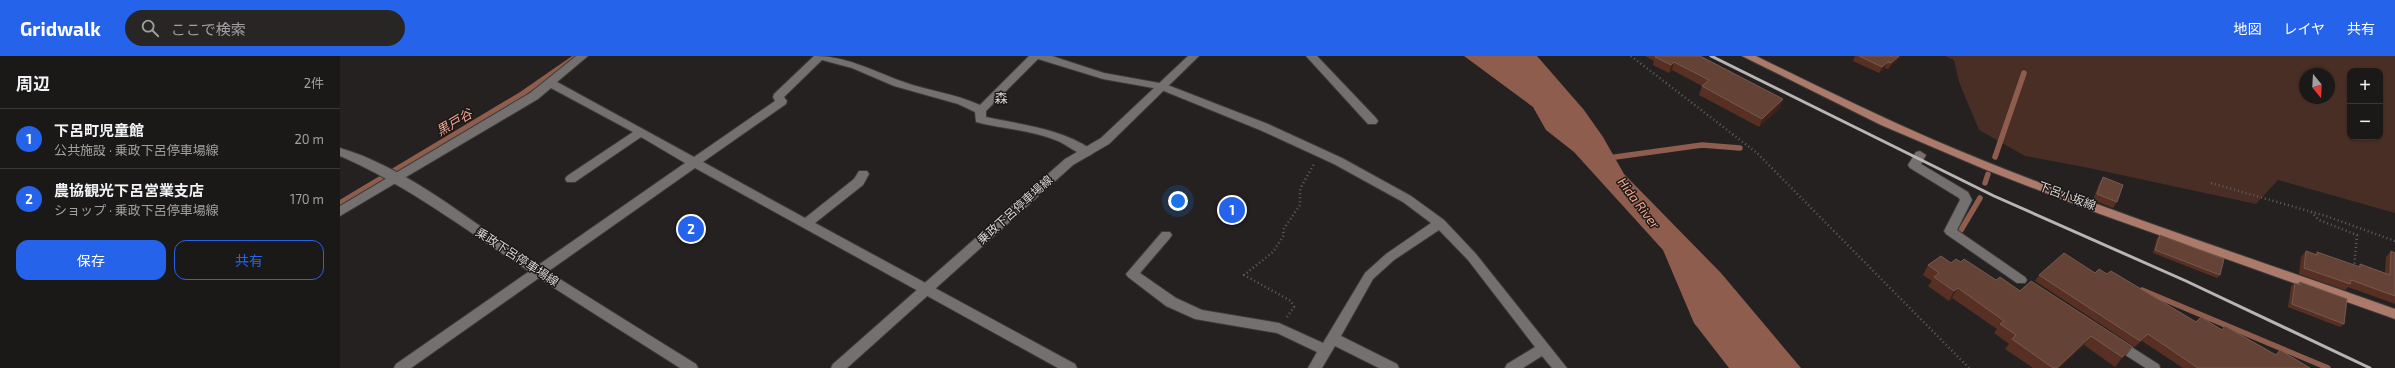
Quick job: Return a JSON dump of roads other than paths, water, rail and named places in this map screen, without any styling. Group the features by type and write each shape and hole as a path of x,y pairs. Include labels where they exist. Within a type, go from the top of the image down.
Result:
{"main road":[{"name":"下呂小坂線","path":"1747,56 1923,139 2046,189 2395,314"}],"street":[{"path":"340,212 534,96 583,56"},
{"path":"402,368 693,162 782,101 778,97 820,56 856,66 898,84 962,101 981,110"},
{"path":"1035,56 981,110 980,119 1048,133 1077,144 1087,152"},
{"path":"1041,56 1104,76 1161,86 1322,154 1407,199 1440,223 1472,257 1560,368"},
{"name":"乗政下呂停車場線","path":"838,368 1069,162 1105,141 1194,56"},
{"path":"1311,56 1372,120"},
{"path":"550,83 1070,368"},
{"path":"571,179 641,132"},
{"name":"乗政下呂停車場線","path":"340,152 369,163 397,178 538,272 691,368"},
{"path":"1920,155 1914,165 1964,195 1966,200 1950,231 2024,282"},
{"path":"806,224 858,182 863,174"},
{"path":"1315,368 1369,276 1390,257 1440,223"},
{"path":"1166,235 1132,274 1171,302 1200,315 1279,328 1329,344 1392,368"},
{"path":"1512,368 1544,348"}],"lane":[{"path":"2111,340 2154,368"}],"water":[{"name":"Hida River","path":"1464,56 1537,56 1584,110 1603,137 1624,174 1721,273 1801,368 1729,368 1694,323 1663,250 1574,152 1546,130 1533,107"}],"waterway":[{"name":"黒戸谷","path":"340,203 522,94 577,56"},
{"path":"1995,157 2024,73"},
{"path":"1608,158 1702,145 1740,148"},
{"path":"1985,183 1988,174"},
{"path":"1961,230 1980,198"},
{"path":"2142,290 2328,368"}],"railway":[{"path":"1711,56 1994,196 2186,281 2370,368"}],"place":[{"name":"下呂町児童館","path":"1232,210"},
{"name":"農協観光下呂営業支店","path":"691,229"}],"district":[{"name":"森","path":"1001,98"}]}
